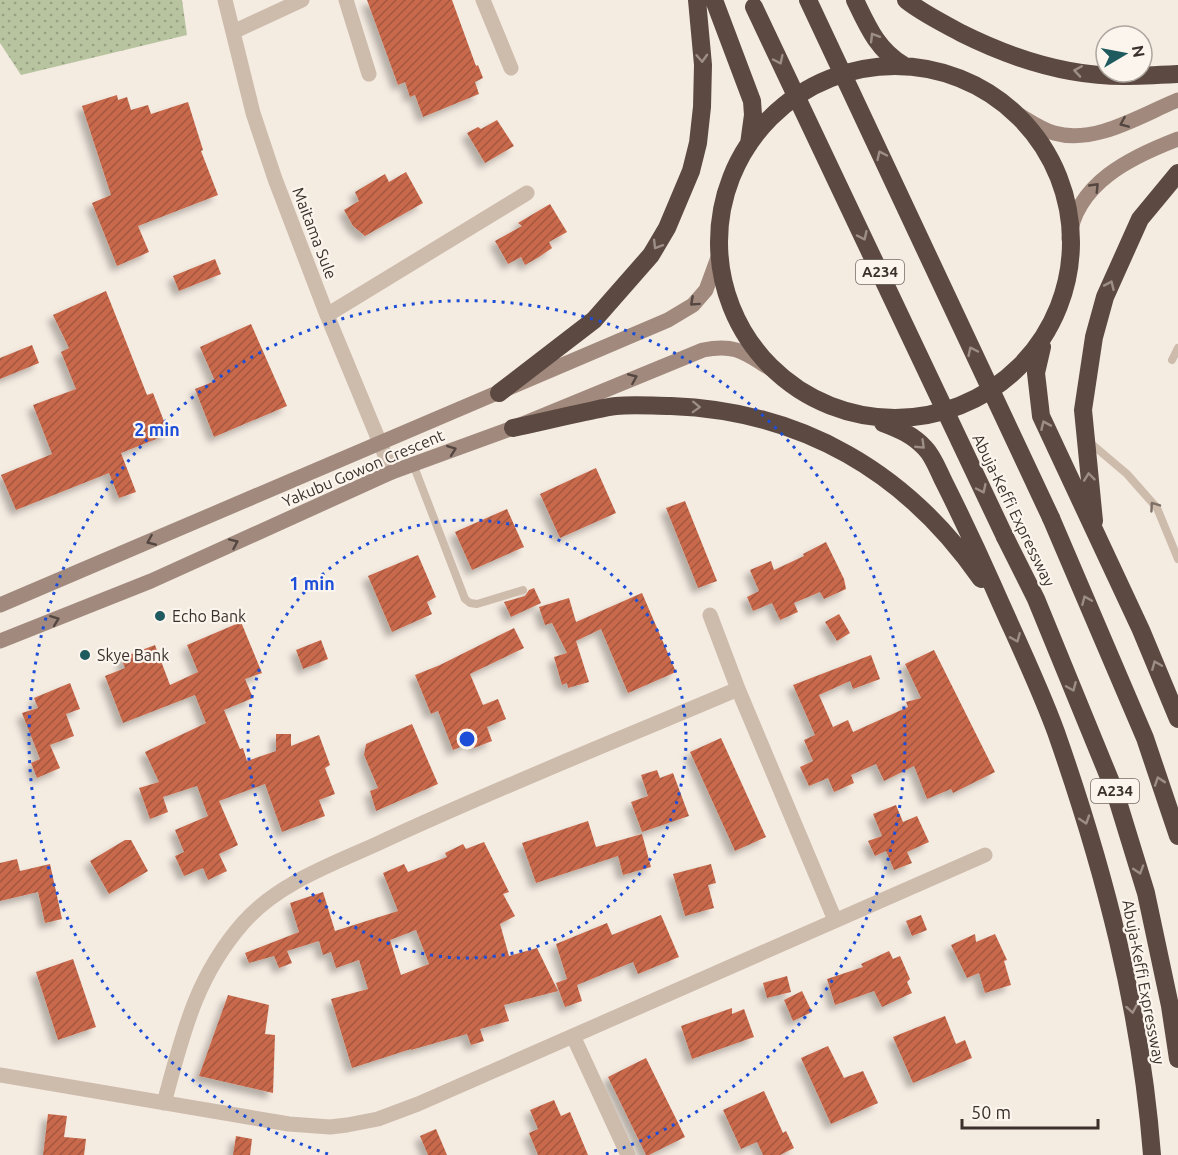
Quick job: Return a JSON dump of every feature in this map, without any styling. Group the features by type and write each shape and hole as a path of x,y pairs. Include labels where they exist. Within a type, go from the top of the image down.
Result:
{"highway":[{"path":"499,393 594,321 651,255 668,228 691,171 698,143 703,65 697,0"},
{"path":"714,0 753,101 749,145"},
{"name":"Abuja-Keffi Expressway","path":"808,0 1051,518 1145,738 1178,836"},
{"path":"855,0 878,44 888,56 903,65"},
{"path":"906,0 946,25 989,47 1037,64 1084,73 1121,76 1178,74"},
{"name":"Abuja-Keffi Expressway","path":"753,4 1036,599 1115,792 1146,893 1170,1006 1178,1059"},
{"path":"1050,329 1033,354 1012,376 988,394 931,416 901,420 870,418 844,412 819,402 795,388 774,371 742,328 728,296 720,252 720,224 735,170 749,145 767,121 790,101 815,85 843,73 873,67 903,65 932,69 961,78 988,91 1016,113 1042,144 1063,187 1069,210 1070,238 1065,283 1050,329 1040,352 1036,373 1041,416 1141,630 1178,719"},
{"path":"1096,535 1083,410 1094,337 1105,297 1140,219 1178,173"},
{"path":"513,428 616,406 706,408 787,427 821,441 856,460 908,495 958,547 1005,613"},
{"name":"Abuja-Keffi Expressway","path":"870,418 903,431 928,450 968,529 1055,730 1098,858 1111,909 1132,1004 1149,1114 1152,1155"}],"main road":[{"path":"1016,113 1054,133 1071,136 1092,134 1111,128 1178,100"},
{"path":"1070,238 1071,226 1081,203 1097,184 1131,161 1178,139"},
{"name":"Yakubu Gowon Crescent","path":"0,605 668,320 693,305 706,290 720,252"},
{"name":"Yakubu Gowon Crescent","path":"0,641 151,581 392,472 513,428 703,350 719,347 732,348 774,371"}],"street":[{"name":"Maitama Sule","path":"225,0 254,113 275,179 327,315 392,472"},
{"path":"233,32 302,0"},
{"path":"346,0 369,74"},
{"path":"483,0 511,68"},
{"path":"327,315 527,193"},
{"path":"710,615 738,689 835,920"},
{"path":"164,1103 187,1017 207,973 223,947 245,921 277,894 314,873 435,817 738,689"},
{"path":"0,1075 289,1124 330,1127 378,1119 418,1104 985,855"},
{"path":"573,1036 628,1155"}],"lane":[{"path":"1172,360 1178,348"},
{"path":"1086,439 1127,474 1157,508 1178,559"},
{"path":"413,464 465,599 477,604 523,590"}],"green space":[{"path":"0,0 182,0 187,35 21,75 0,43"}],"building":[{"path":"367,0 452,0 476,66 478,65 483,78 475,82 479,94 423,117 415,95 410,97 405,82 398,85"},
{"path":"117,95 118,100 127,97 131,110 148,105 151,114 188,102 203,150 201,151 218,195 138,226 149,252 117,266 92,203 111,195 82,106"},
{"path":"497,120 514,146 485,163 467,133 478,127 481,129"},
{"path":"406,172 423,203 365,236 353,226 344,210 359,201 355,192 385,174 389,182"},
{"path":"550,204 567,232 549,242 552,248 525,265 521,257 508,264 495,241 522,226 518,223"},
{"path":"215,259 221,274 179,291 173,276"},
{"path":"106,291 147,395 153,393 169,434 121,453 136,492 119,498 109,473 16,510 1,475 52,454 33,405 76,389 61,352 69,348 53,315"},
{"path":"251,324 287,406 214,437 195,389 215,381 200,347"},
{"path":"32,345 39,363 0,379 0,358"},
{"path":"596,468 616,513 560,538 540,494"},
{"path":"685,501 717,581 698,588 666,508"},
{"path":"507,509 524,547 472,570 455,532"},
{"path":"826,542 844,579 846,589 824,599 820,592 794,603 798,612 780,620 772,603 753,611 747,597 759,591 750,570 771,561 774,570 804,556 803,554"},
{"path":"418,555 436,597 427,602 432,614 392,632 368,576"},
{"path":"534,588 541,603 511,617 504,602 525,596 529,590"},
{"path":"642,593 676,672 628,693 601,629 576,641 589,682 568,688 567,683 562,685 554,657 567,653 552,623 545,625 539,607 569,598 576,622"},
{"path":"839,614 850,633 837,641 825,622"},
{"path":"241,622 262,673 245,679 253,698 224,710 240,749 243,748 247,761 276,751 276,734 291,734 291,746 319,735 330,765 325,768 335,794 319,800 325,816 282,832 265,784 219,801 238,845 219,854 227,871 208,880 203,868 184,876 175,856 184,852 175,830 208,816 197,786 163,797 168,812 150,819 139,788 159,782 145,752 206,723 195,695 123,723 105,676 125,668 121,658 155,645 170,685 198,672 187,645"},
{"path":"514,628 524,648 470,674 483,705 498,699 506,719 487,727 492,741 474,748 472,742 453,750 438,711 431,714 415,675"},
{"path":"321,640 328,659 303,669 296,650"},
{"path":"934,650 995,772 953,793 951,789 927,799 914,766 884,781 876,764 851,775 854,783 834,792 828,778 809,786 800,767 813,761 804,740 815,735 793,685 871,655 880,679 853,689 850,681 819,695 833,727 848,720 853,732 908,707 906,702 921,698 905,664"},
{"path":"70,683 80,709 66,714 74,736 50,745 60,768 37,778 31,763 40,759 22,713 38,708 34,698"},
{"path":"412,724 438,784 376,811 370,791 378,788 364,755 366,744"},
{"path":"721,738 766,837 735,851 690,752"},
{"path":"657,770 660,778 673,773 689,816 642,832 631,802 648,796 641,775"},
{"path":"896,805 903,822 917,816 929,842 907,852 912,863 894,870 886,851 875,856 868,841 882,836 873,814"},
{"path":"588,821 596,847 642,834 651,867 623,875 618,856 536,883 522,843"},
{"path":"125,840 131,840 148,871 109,894 90,861"},
{"path":"484,842 509,892 503,894 515,916 500,924 509,956 537,948 558,991 504,1005 509,1021 480,1029 484,1041 471,1045 467,1034 352,1068 331,999 368,989 359,960 336,968 331,952 323,955 319,941 287,951 292,963 279,968 274,956 249,963 245,953 299,932 290,903 323,892 335,931 398,911 383,873 404,864 408,872 447,857 445,853 463,844 466,849","holes":["416,930 429,964 401,975 390,940"]},
{"path":"17,859 20,871 50,864 62,919 45,923 38,892 0,901 0,863"},
{"path":"711,864 716,883 708,885 714,908 685,916 673,874"},
{"path":"661,915 679,957 638,974 633,962 577,985 582,1001 565,1007 556,983 567,979 556,944 607,923 612,935"},
{"path":"921,915 927,930 912,936 906,921"},
{"path":"975,934 976,942 995,934 1007,960 1004,961 1011,985 985,993 979,973 967,978 951,945"},
{"path":"889,951 893,959 900,956 910,979 907,982 912,993 882,1007 874,991 835,1005 827,979 863,967 861,964"},
{"path":"73,959 96,1027 58,1040 36,972"},
{"path":"787,976 791,992 767,998 763,983"},
{"path":"802,991 812,1012 793,1021 784,1000"},
{"path":"228,995 269,1005 265,1034 275,1035 273,1093 199,1076"},
{"path":"732,1008 732,1014 744,1009 754,1037 692,1059 681,1026"},
{"path":"945,1016 956,1044 965,1040 972,1058 913,1083 893,1037"},
{"path":"828,1046 844,1078 863,1071 878,1103 831,1124 801,1058"},
{"path":"646,1058 685,1137 649,1155 646,1155 608,1077"},
{"path":"764,1091 783,1133 786,1131 794,1148 780,1155 763,1155 757,1142 741,1149 723,1110"},
{"path":"554,1100 561,1116 570,1112 588,1155 538,1155 529,1133 538,1129 530,1110"},
{"path":"48,1114 67,1116 64,1137 86,1139 84,1155 43,1155"},
{"path":"436,1129 447,1155 428,1155 420,1136"},
{"path":"236,1136 252,1139 250,1155 233,1155"}],"place":[{"name":"Echo Bank","path":"160,616"},
{"name":"Skye Bank","path":"85,655"}]}
